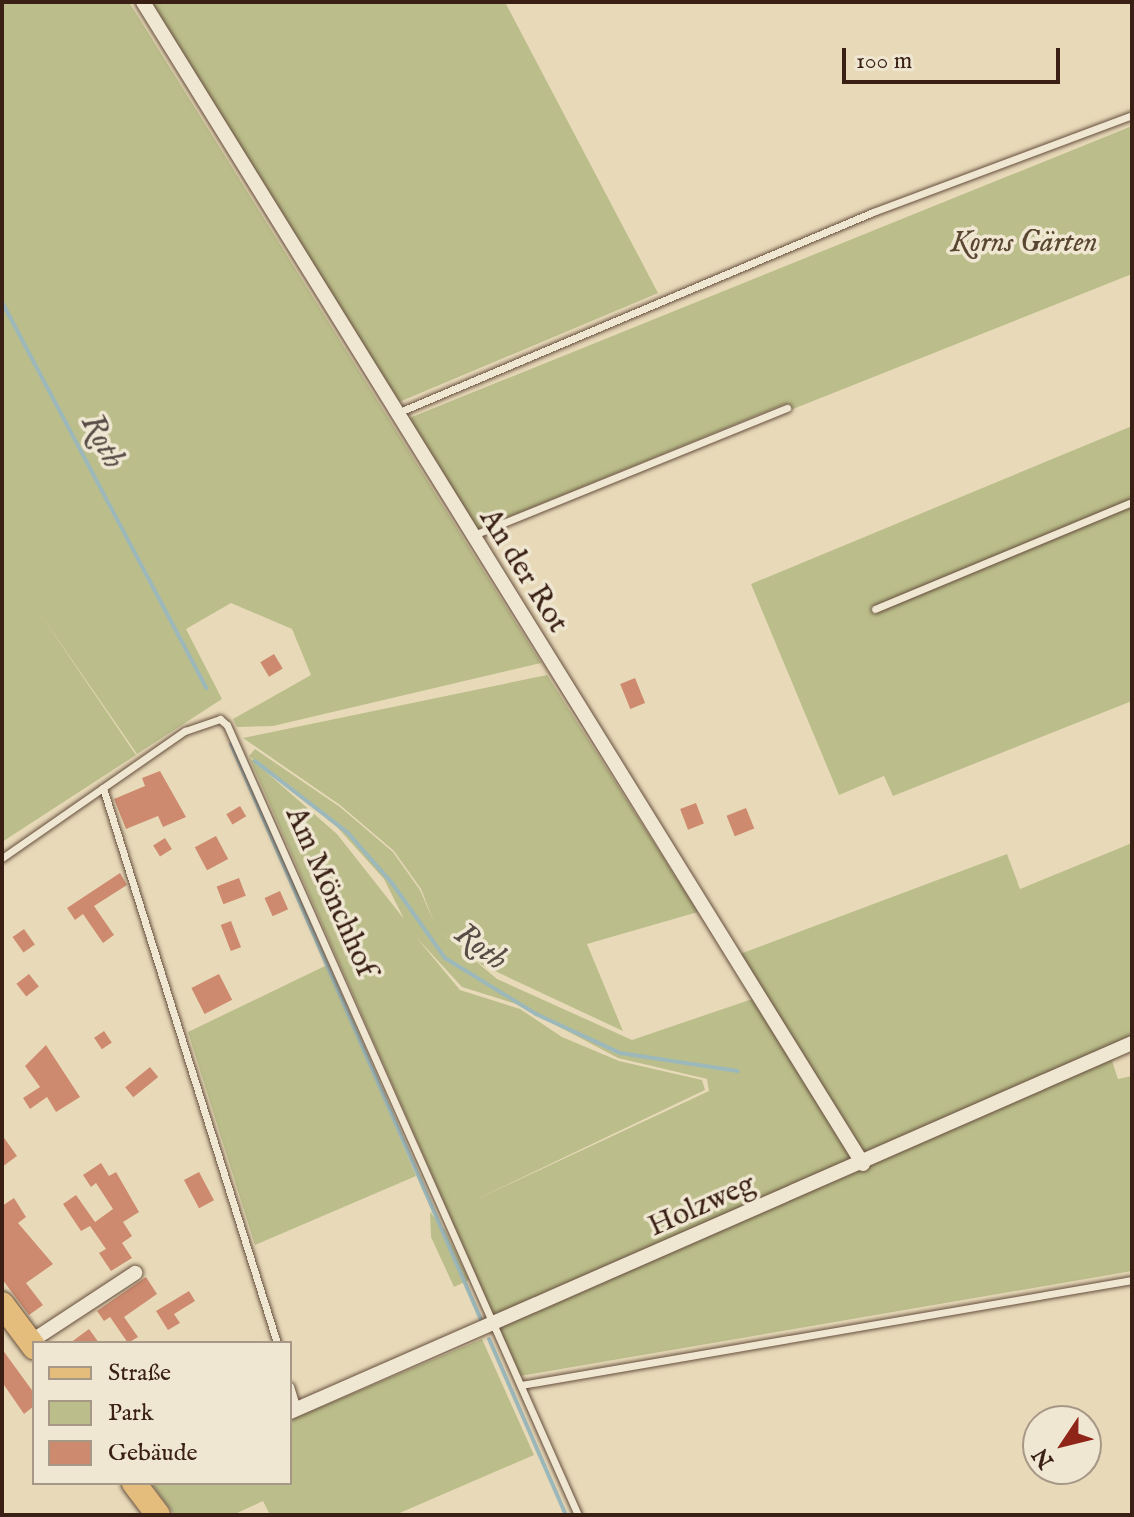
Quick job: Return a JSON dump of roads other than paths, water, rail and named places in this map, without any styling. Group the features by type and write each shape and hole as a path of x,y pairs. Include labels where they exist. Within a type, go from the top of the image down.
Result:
{"main road":[{"path":"3,1308 32,1345"},
{"path":"136,1485 158,1515"}],"street":[{"name":"An der Rot","path":"143,2 395,414 863,1164"},
{"name":"Holzweg","path":"293,1411 494,1326 1132,1043"},
{"path":"38,1341 135,1273"}],"lane":[{"path":"395,414 873,212 1132,115"},
{"path":"471,536 787,408"},
{"path":"875,609 1132,502"},
{"name":"Am Mönchhof","path":"2,858 203,723 220,719 233,732 494,1326"},
{"path":"103,788 276,1341"},
{"path":"521,1385 1132,1280"},
{"path":"494,1326 578,1515"}],"waterway":[{"name":"Roth","path":"2,302 206,688"},
{"path":"231,744 482,1322"},
{"name":"Roth","path":"255,761 348,833 392,883 445,958 536,1014 620,1053 738,1071"},
{"path":"489,1339 566,1515"}],"park label":[{"name":"Korns Gärten","path":"1024,243"}]}
